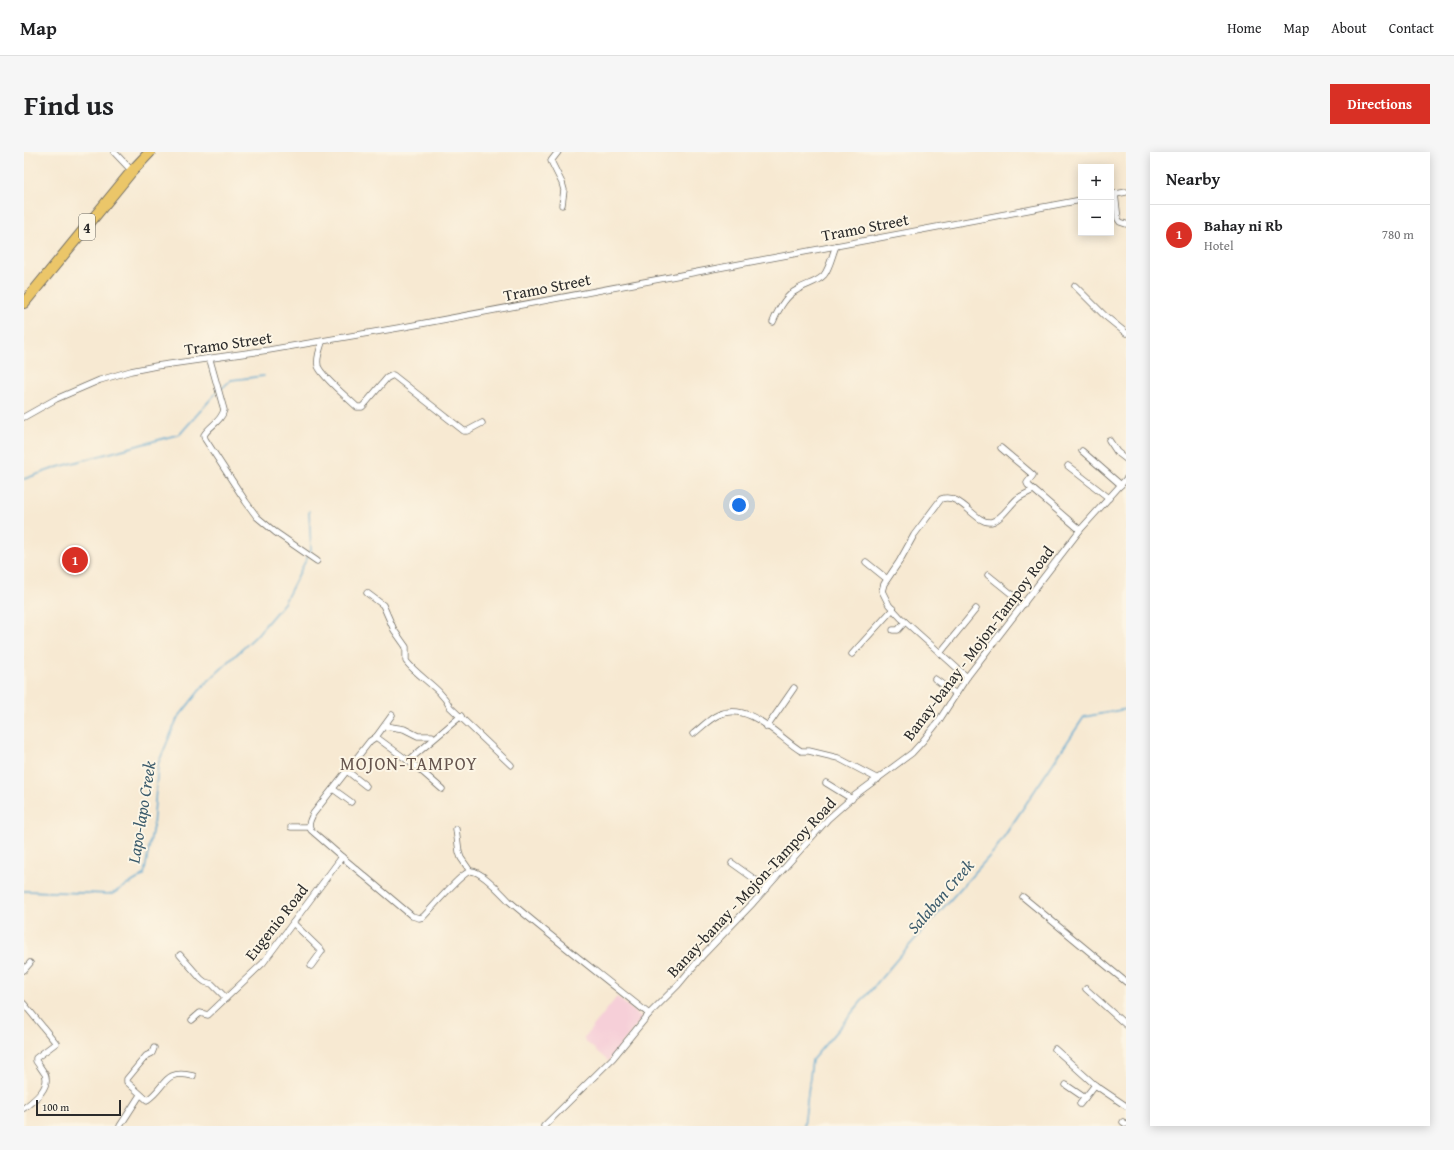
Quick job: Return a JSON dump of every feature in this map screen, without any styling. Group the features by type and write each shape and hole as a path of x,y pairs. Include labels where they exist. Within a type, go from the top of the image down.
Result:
{"highway":[{"name":"4","path":"24,303 150,152"}],"street":[{"path":"114,152 132,172"},
{"path":"558,152 551,161 564,190 562,205"},
{"path":"1114,194 1126,192"},
{"path":"1114,199 1118,219 1120,222 1126,224"},
{"name":"Tramo Street","path":"24,417 56,399 100,380 131,371 322,342 1078,201"},
{"path":"773,322 789,295 796,290 818,280 823,275 827,270 836,246"},
{"path":"1075,286 1104,315 1126,333"},
{"path":"322,342 318,356 318,367 323,374 357,407 362,407 387,378 393,375 464,431 467,431 482,423"},
{"path":"210,360 224,410 223,416 204,435 205,439 257,517 275,532 317,561"},
{"path":"1109,440 1117,452 1126,459"},
{"path":"1000,448 1033,475 1027,484 1080,530"},
{"path":"1082,451 1121,485"},
{"path":"1068,466 1109,498"},
{"name":"Banay-banay - Mojon-Tampoy Road","path":"544,1126 613,1058 649,1014 678,985 703,955 828,819 912,753 922,742 938,722 967,677 1080,530 1126,479"},
{"path":"967,677 905,622 893,609 882,591 884,584 899,562 914,535 941,499 953,499 983,521 990,522 1000,517 1017,499 1033,490"},
{"path":"866,562 887,579"},
{"path":"988,575 1024,604"},
{"path":"367,593 382,605 394,630 406,647 406,661 446,698 450,707 512,764"},
{"path":"852,654 893,609"},
{"path":"940,653 976,609"},
{"path":"893,630 898,630 905,622"},
{"path":"935,679 956,694"},
{"path":"767,727 794,688"},
{"path":"693,734 716,715 726,712 747,714 756,718 801,751 838,758 878,779"},
{"path":"309,827 314,814 370,741 376,737 385,726 392,715"},
{"path":"408,761 461,716"},
{"path":"385,726 404,729 418,736 432,736"},
{"path":"376,737 418,768 442,789"},
{"path":"347,771 366,786"},
{"path":"826,783 852,799"},
{"path":"333,789 351,802"},
{"path":"291,827 309,827 412,916 419,918 423,917 453,884 470,870"},
{"path":"456,829 461,858 470,870 482,875 509,900 649,1014"},
{"name":"Eugenio Road","path":"192,1020 200,1013 208,1015 263,963 342,857"},
{"path":"732,863 766,888"},
{"path":"1023,897 1126,982"},
{"path":"293,923 322,951 311,966"},
{"path":"180,955 204,982 212,984 226,998"},
{"path":"24,970 30,963"},
{"path":"1086,988 1126,1025"},
{"path":"24,1004 56,1043 36,1058 46,1076 45,1087 36,1099 24,1108"},
{"path":"154,1048 152,1053 146,1056 127,1079 127,1082 140,1095 147,1100 166,1079 174,1075 183,1074 192,1076"},
{"path":"1055,1049 1095,1085 1126,1106"},
{"path":"1066,1084 1085,1098"},
{"path":"1080,1104 1095,1085"},
{"path":"120,1126 140,1095"}],"shaded area":[{"path":"617,997 642,1018 608,1061 583,1039"}],"waterway":[{"path":"220,390 231,380 264,376"},
{"path":"24,479 58,467 180,434 217,392"},
{"name":"Lapo-lapo Creek","path":"309,511 311,550 309,553"},
{"name":"Lapo-lapo Creek","path":"24,891 112,894 144,875 153,826 158,764 177,719 203,686 256,636 284,603 308,556"},
{"name":"Salaban Creek","path":"804,1126 812,1060 899,957 995,850 1084,717 1126,709"}],"place":[{"name":"Bahay ni Rb","path":"75,560"}],"district":[{"name":"MOJON-TAMPOY","path":"409,763"}]}
